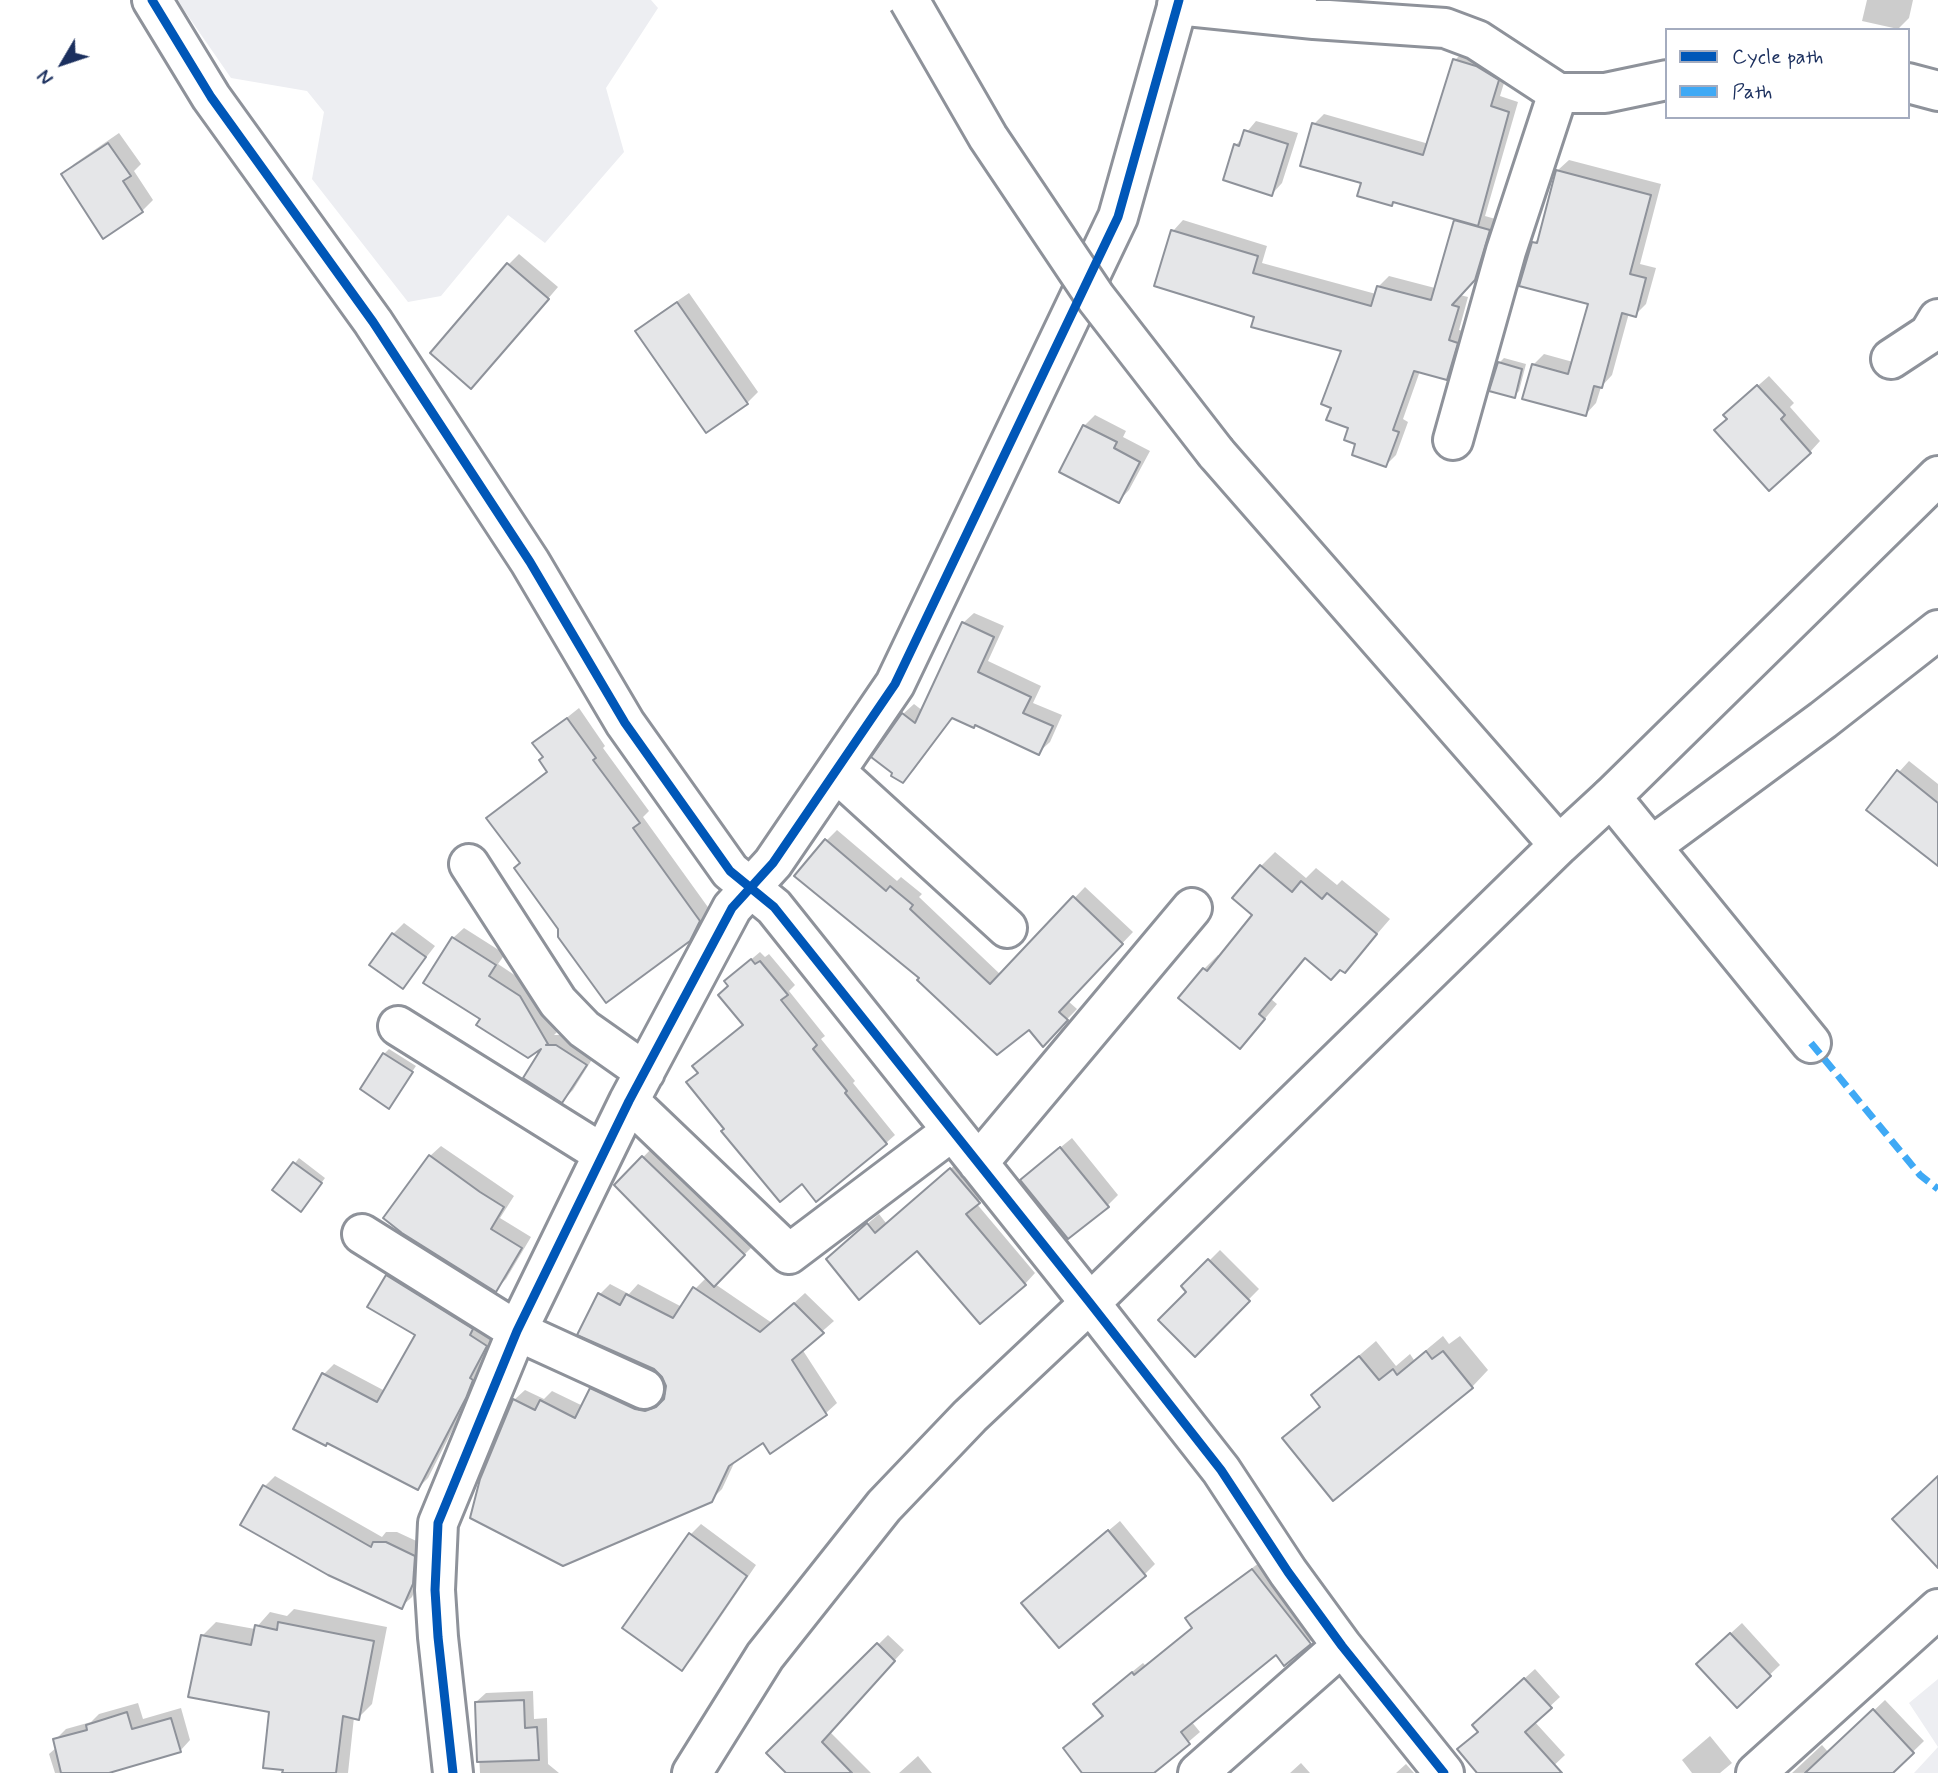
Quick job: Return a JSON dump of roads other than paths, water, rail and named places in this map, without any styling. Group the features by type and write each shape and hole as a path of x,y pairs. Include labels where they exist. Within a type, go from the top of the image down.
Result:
{"street":[{"path":"152,0 211,97 373,322 508,527 625,723 730,871 774,907 1090,1303 1221,1470 1288,1572 1342,1646 1444,1773"},
{"path":"909,0 988,137 1096,299 1216,453 1559,845"},
{"path":"453,1773 435,1590 438,1523 517,1331 637,1086 733,908 773,863 895,684 1118,217 1178,2 1314,19 1445,28 1477,40 1558,93 1605,93 1665,80"},
{"path":"1910,84 1938,91"},
{"path":"1453,440 1506,251 1558,93"},
{"path":"1891,359 1929,334 1938,319"},
{"path":"692,1773 765,1656 884,1506 970,1416 1090,1303 1938,476"},
{"path":"1652,846 1823,720 1938,630"},
{"path":"836,772 1007,928"},
{"path":"1611,797 1811,1043"},
{"path":"469,864 558,1002 789,1254 951,1131"},
{"path":"978,1163 1192,908"},
{"path":"398,1026 603,1154"},
{"path":"362,1234 517,1331 644,1389"},
{"path":"1756,1773 1938,1609"},
{"path":"1198,1773 1342,1646"}]}
